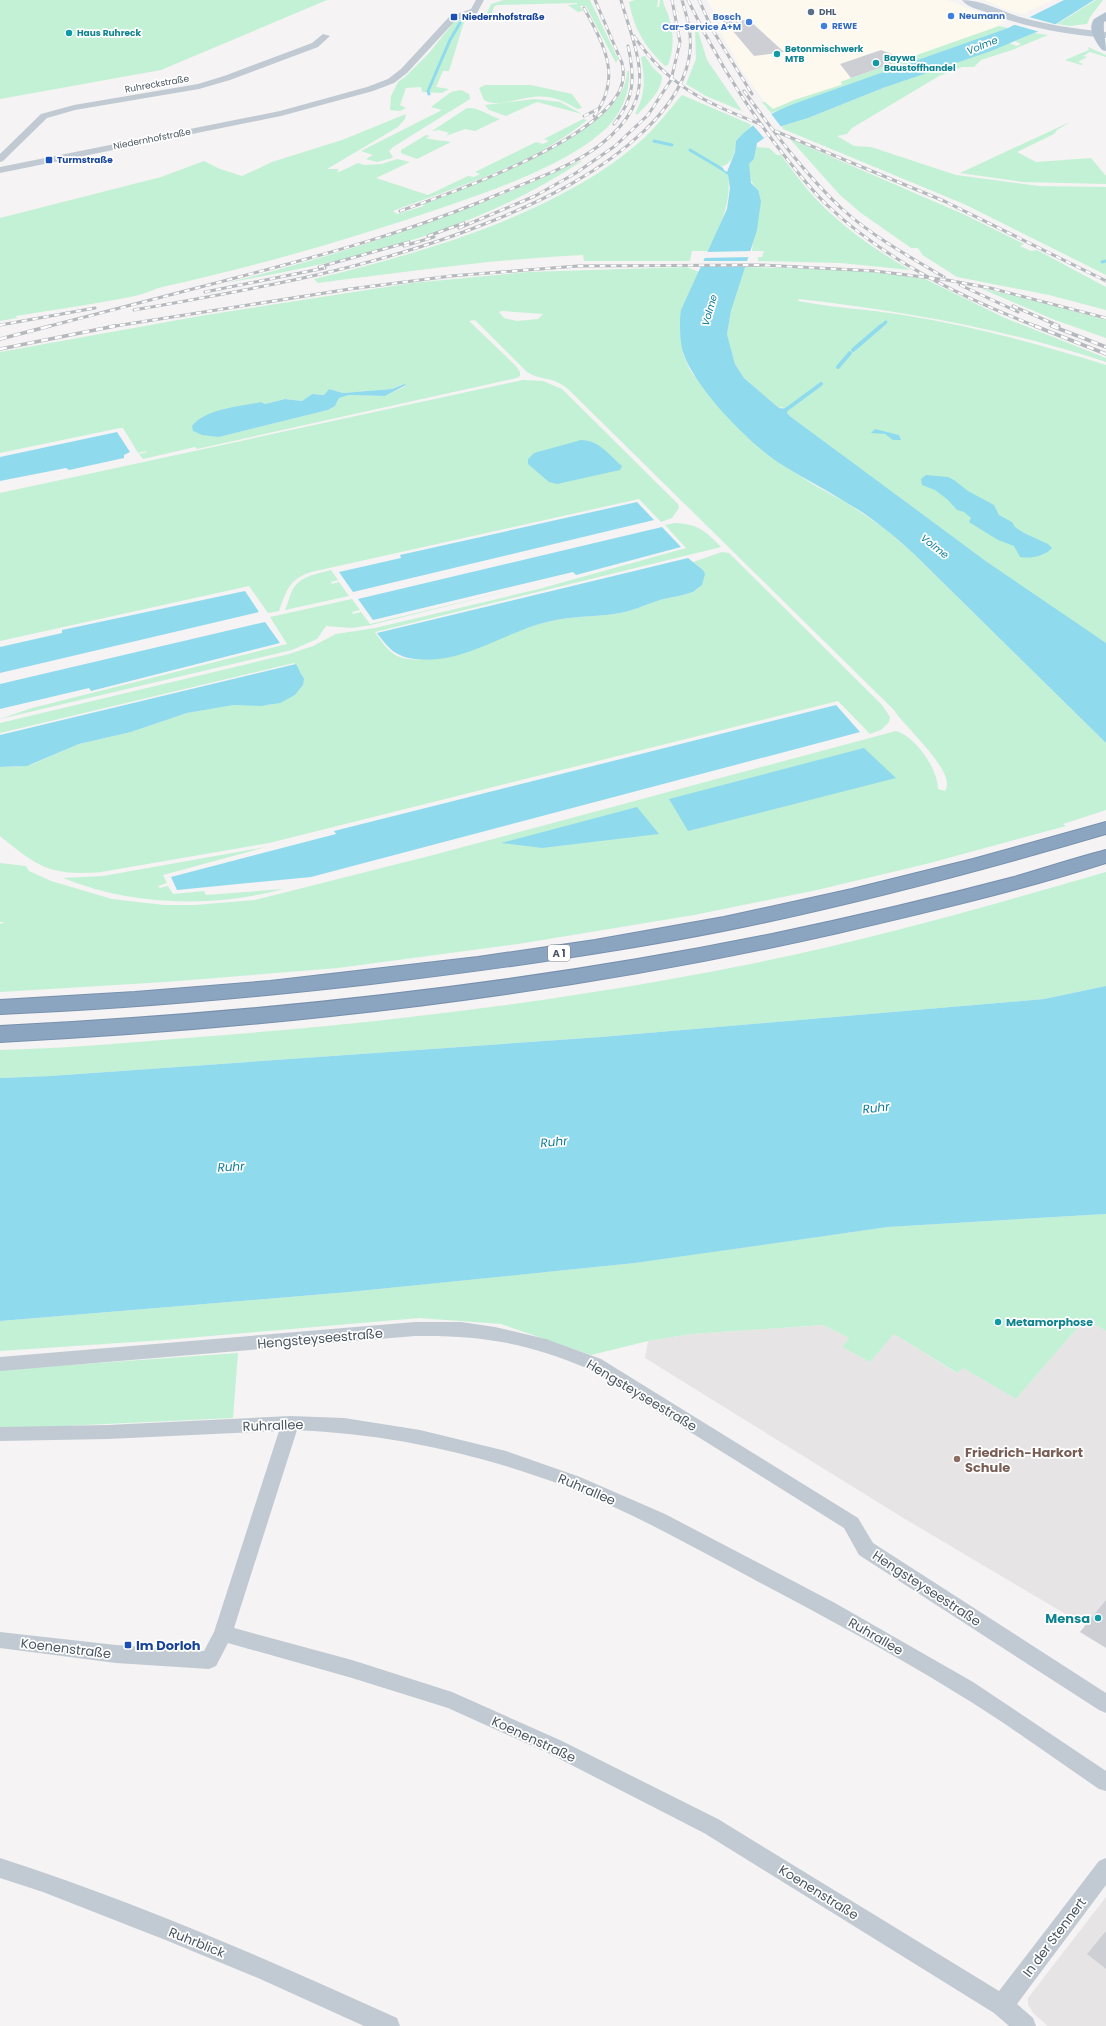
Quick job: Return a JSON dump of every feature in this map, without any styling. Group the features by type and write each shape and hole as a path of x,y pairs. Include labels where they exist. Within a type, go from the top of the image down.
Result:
{"highway":[{"name":"A 1","path":"0,1007 72,1004 310,984 454,967 594,948 821,903 991,860 1106,828"},
{"path":"0,1034 80,1031 244,1019 452,995 596,974 822,930 1001,887 1106,856"}],"main road":[{"path":"967,0 1013,18 1066,33 1104,40"},
{"path":"1066,33 1085,27 1102,18 1104,40"},
{"path":"1066,33 1104,40"}],"street":[{"name":"Niedernhofstraße","path":"1,169 280,113 376,87 391,81 404,71 452,19 474,11 480,0"},
{"name":"Ruhreckstraße","path":"0,159 44,116 213,82 315,45 326,36"},
{"name":"Hengsteyseestraße","path":"0,1364 415,1329 462,1329 503,1335 548,1347 595,1364 851,1523 866,1549 1106,1704"},
{"name":"Ruhrallee","path":"0,1434 108,1432 290,1423 344,1425 420,1437 506,1458 574,1482 658,1519 828,1609 966,1688 1106,1782"},
{"path":"223,1633 290,1423"},
{"name":"Koenenstraße","path":"0,1640 121,1654 209,1660 223,1633 352,1669 452,1701 555,1747 710,1826 1002,2005 1025,2026"},
{"name":"Ruhrblick","path":"0,1868 43,1882 273,1973 389,2026"},
{"name":"In der Stennert","path":"1002,2005 1106,1868"}],"shaded area":[{"path":"707,0 948,0 1005,23 982,33 851,78 841,85 794,100 773,109 765,102 742,71 720,31 720,23"},
{"path":"984,0 1052,0 1023,14 1004,9"},
{"name":"Friedrich-Harkort Schule","path":"1085,1319 1106,1331 1106,1638 905,1519 645,1358 648,1341 691,1334 823,1325 849,1338 842,1347 870,1362 894,1334 956,1373 963,1368 1016,1399"},
{"path":"1106,1897 1106,2026 1048,2026 1034,2014 1028,2005 1028,1998"}],"green space":[{"path":"0,0 327,0 161,70 0,99"},
{"path":"504,0 590,0 618,59 616,63 586,6 580,6 583,11 578,12 568,5 577,3 497,5 494,7 490,18 485,18 491,4"},
{"path":"635,0 658,0 657,7 659,7 660,0 663,0 671,24 672,36 672,48 668,65 665,66 651,51 641,37 634,21 629,2"},
{"path":"1096,0 1103,0 1090,17 1087,24 1069,26 1057,24"},
{"path":"461,19 471,20 464,22 449,71 443,71 436,87 449,89 442,93 422,92 421,87 406,88 400,105 406,108 400,111 390,110 391,96 398,82 429,53 454,22"},
{"path":"999,26 1008,28 771,113 762,102 765,102 773,109 794,100 841,85 842,83 840,82"},
{"path":"695,31 698,31 707,60 742,111 706,96 686,84 696,59"},
{"path":"1034,33 1048,35 1012,50 981,60 974,67 962,67 939,76 852,128 847,134 837,136 854,146 871,147 956,175 1039,186 1106,187 1106,275 964,204 783,129 782,126 808,118 883,88 1009,43 1017,46 1021,44 1015,41"},
{"path":"1088,47 1106,55 1106,57 1090,52 1083,56 1087,57 1078,62 1083,64 1081,65 1065,60 1089,50"},
{"path":"645,56 653,68 662,76 660,87 657,92 638,114 635,114 643,93 644,80 641,57"},
{"path":"627,71 629,71 629,78 625,98 620,110 612,122 597,136 578,150 532,174 508,184 372,231 267,261 162,287 139,295 16,316 17,318 0,321 0,218 161,177 204,161 220,169 242,176 272,162 342,140 406,114 405,119 398,127 327,169 339,169 337,171 339,172 358,163 364,165 382,164 397,159 410,162 376,178 428,195 468,176 474,177 480,174 475,172 536,142 543,144 549,141 544,139 583,119 587,120 566,136 519,162 393,211 397,214 424,206 422,204 509,170 543,154 575,135 602,115 620,93"},
{"path":"485,85 531,85 572,94 582,108 577,109 567,103 545,97 527,98 502,103 490,102 484,100 479,88"},
{"path":"461,90 469,94 470,99 393,147 389,151 393,157 392,158 377,162 366,159 373,155 361,151 442,110 431,107 451,92"},
{"path":"682,95 750,124 751,126 736,141 735,152 732,159 723,166 717,167 728,174 729,185 727,205 708,251 692,251 690,261 584,261 583,255 483,263 318,283 314,279 356,269 444,243 531,209 572,188 610,165 644,138"},
{"path":"535,99 560,102 582,114 537,102 506,116 489,110 485,105"},
{"path":"467,108 480,110 500,119 475,131 465,129 446,136 449,133 439,130 432,131"},
{"path":"1070,122 1057,130 1054,134 1017,152 1036,162 1091,158 1106,176 1106,184 1023,182 960,173"},
{"path":"426,135 430,136 426,138 433,140 451,142 417,159 401,153 401,150"},
{"path":"790,139 963,214 1024,244 1020,246 1031,251 1037,250 1106,287 1106,310 1049,295 957,277 921,254 918,248 911,248 861,213 840,195"},
{"path":"756,147 769,148 777,155 781,155 807,189 842,223 882,253 910,270 841,263 758,261 758,257 762,257 764,251 752,251 758,190 752,181 749,168 749,164 754,159"},
{"path":"582,161 541,186 499,207 456,225 367,253 226,283 318,258 406,231 493,198"},
{"path":"687,267 699,272 681,311 683,354 690,370 710,397 755,443 778,462 814,485 847,503 884,528 914,554 1106,743 1106,810 1063,824 1066,826 930,863 817,890 694,915 518,944 338,968 165,982 0,992 0,924 5,922 0,922 0,863 26,866 29,871 51,881 112,899 164,905 195,905 255,900 437,854 896,731 911,739 918,746 930,763 937,781 938,789 945,791 947,783 944,773 937,761 894,710 568,389 557,382 537,377 527,372 475,320 469,321 516,366 520,372 520,376 517,378 197,449 195,447 143,459 139,454 147,452 138,453 123,428 0,453 0,352 206,315 412,283 527,272","holes":["499,312 543,314 538,319 517,321 504,318","403,384 406,386 385,396 349,395 339,398 335,406 328,410 219,437 261,402 265,404 285,399 302,401 312,394 324,395 329,389 343,393 392,389"]},
{"path":"745,267 828,269 883,273 925,279 1005,318 1106,358 1106,362 1031,340 954,323 877,309 799,299 798,301 890,313 954,324 1031,343 1106,365 1106,643 1065,617 946,533 791,417 782,407 779,408 744,378 735,364 727,334 731,311"},
{"path":"980,288 1106,320 1106,338 1055,320"},
{"path":"523,380 543,381 562,389 678,504 679,508 672,518 661,522 639,499 311,572 303,575 293,582 289,587 279,611 268,613 249,586 0,641 0,493"},
{"path":"675,523 690,525 701,529 721,547 375,632 389,650 403,658 429,659 448,657 482,646 515,632 551,621 620,613 660,600 685,595 699,588 703,570 693,562 722,552 729,553 882,705 890,717 889,722 881,730 870,734 838,701 269,843 101,872 84,873 57,871 35,862 0,836 0,767 15,767 33,764 79,744 131,732 187,713 234,705 270,705 295,695 303,685 302,674 294,663 0,733 0,723 289,654 313,646 336,634 375,628 539,589 686,548 665,525"},
{"path":"331,570 338,580 331,582 332,584 339,582 349,596 285,610 292,591 299,582 314,574"},
{"path":"520,588 371,625 352,628 326,626 317,639 292,650 0,719 32,708 287,644 270,617 352,599 360,610 352,612 353,614 361,612 370,624"},
{"path":"266,847 163,875 167,883 158,886 160,888 168,886 173,894 204,891 206,895 284,889 257,895 201,901 144,899 89,887 63,878 103,876"},
{"path":"1106,872 1106,986 1044,999 601,1037 50,1076 0,1078 0,1050 112,1044 355,1023 484,1008 612,989 786,957 969,911"},
{"path":"1106,1214 1106,1331 1085,1319 1016,1399 963,1368 957,1373 894,1334 870,1362 842,1347 849,1338 823,1325 691,1334 648,1341 591,1355 501,1324 419,1318 164,1340 0,1351 0,1321 349,1292 634,1263 888,1227"},
{"path":"238,1353 233,1418 0,1429 0,1370"}],"water":[{"name":"Volme","path":"1064,0 1094,0 1056,24 991,51 883,88 808,118 782,126 757,143 754,159 749,164 751,183 758,190 761,201 757,230 731,311 727,334 735,364 744,378 779,408 788,409 787,413 791,417 987,562 1106,643 1106,743 898,540 874,520 856,508 779,463 739,429 700,384 684,355 680,333 681,310 727,209 730,188 728,175 717,167 718,166 727,172 735,152 736,141 743,134 765,117 790,105 1008,28"},
{"path":"404,384 406,385 385,396 349,395 339,398 335,406 328,410 219,437 202,435 193,431 192,426 198,420 206,415 224,409 261,402 265,404 285,399 302,401 312,394 324,395 329,389 343,393 392,389"},
{"path":"875,429 899,435 901,440 893,440 885,434 871,433"},
{"path":"117,432 130,452 124,455 124,458 69,470 66,468 0,481 0,457"},
{"path":"581,440 598,445 622,466 620,470 557,484 549,482 528,464 528,459 534,453"},
{"path":"926,475 948,477 954,480 968,491 994,505 999,515 1012,522 1015,527 1024,533 1048,544 1052,548 1046,553 1038,556 1029,558 1020,557 1014,546 998,540 969,522 971,518 964,512 957,510 948,500 935,490 922,485 921,479"},
{"path":"637,502 654,520 353,592 339,572 401,558 400,555"},
{"path":"662,527 681,547 576,575 573,572 373,620 358,599"},
{"path":"688,558 703,570 705,574 702,585 693,592 660,600 620,613 551,621 450,657 433,660 408,658 393,651 377,633"},
{"path":"245,591 259,612 0,673 0,647 62,633 62,630"},
{"path":"265,622 280,643 91,691 89,688 0,709 0,684"},
{"path":"296,664 304,679 303,685 295,695 280,703 261,706 234,705 187,713 131,732 79,744 27,766 0,767 0,735"},
{"path":"836,705 860,732 311,877 177,890 171,877 336,834 334,831"},
{"path":"864,748 896,778 688,831 669,799"},
{"path":"637,807 659,834 542,848 501,843"},
{"name":"Ruhr","path":"1106,986 1106,1214 888,1227 635,1263 349,1292 0,1321 0,1078 50,1076 601,1037 1044,999"}],"pier":[{"path":"1029,17 1058,25 1040,32 1012,24"},
{"path":"769,111 782,128 764,138 751,123"},
{"path":"753,251 751,257 703,258 706,252"},
{"path":"702,261 750,261 747,267 699,266"}],"building":[{"path":"739,15 743,20 749,20 784,52 754,56 719,17"},
{"name":"Baywa Baustoffhandel","path":"881,50 905,59 851,78 840,64"},
{"name":"Mensa","path":"1106,1600 1106,1648 1080,1632"},
{"path":"1106,1931 1106,1969 1087,1954"}],"waterway":[{"path":"429,94 428,91 450,40 460,23"},
{"path":"654,141 672,145"},
{"path":"690,150 722,169"},
{"path":"1102,262 1106,261"},
{"path":"880,327 886,322"},
{"path":"853,350 881,326"},
{"path":"838,367 850,353"},
{"path":"783,412 821,384"}],"railway":[{"path":"400,211 487,178 521,163 554,146 583,128 606,109 620,90 623,80 623,70 622,63 595,0"},
{"path":"50,326 272,268 403,230 467,207 538,178 577,160 610,137 626,119 637,96 640,82 637,54 621,0"},
{"path":"671,78 680,42 672,0"},
{"path":"680,84 685,74 690,51 690,31 682,0"},
{"path":"688,0 709,42 761,125"},
{"path":"699,0 712,29 752,94"},
{"path":"584,8 604,48 609,74 603,102 594,116"},
{"path":"634,36 647,54 671,78"},
{"path":"614,124 626,105 632,87 632,68 628,46"},
{"path":"459,228 535,196 576,173 615,146 648,115 671,78"},
{"path":"671,78 680,84"},
{"path":"134,310 270,285 360,264 405,252 492,221 553,194 592,172 610,159 652,123 667,105 680,84"},
{"path":"680,84 723,109 761,125"},
{"path":"744,91 778,137 827,195 865,228 944,277"},
{"path":"584,116 598,109"},
{"path":"761,125 811,189 827,205 874,244 930,278"},
{"path":"775,131 944,201 1106,281"},
{"path":"428,236 464,223"},
{"path":"404,246 434,237"},
{"path":"319,267 409,242"},
{"path":"114,326 350,289 451,276 578,266 760,265 875,271 930,278"},
{"path":"205,292 325,268"},
{"path":"930,278 990,288 1106,318"},
{"path":"930,278 982,304 1038,327"},
{"path":"960,285 1018,312"},
{"path":"1013,306 1059,326"},
{"path":"0,325 95,308"},
{"path":"0,339 50,326"},
{"path":"46,327 50,326"},
{"path":"0,349 114,326"},
{"path":"109,327 114,326"},
{"path":"1035,326 1106,354"},
{"path":"1054,327 1106,347"}],"place":[{"name":"DHL","path":"811,12"},
{"name":"Neumann","path":"951,16"},
{"name":"Niedernhofstraße","path":"454,17"},
{"name":"Bosch Car-Service A+M","path":"749,22"},
{"name":"REWE","path":"824,26"},
{"name":"Haus Ruhreck","path":"69,33"},
{"name":"Betonmischwerk MTB","path":"777,54"},
{"name":"Baywa Baustoffhandel","path":"876,63"},
{"name":"Turmstraße","path":"49,160"},
{"name":"Metamorphose","path":"998,1322"},
{"name":"Friedrich-Harkort Schule","path":"957,1459"},
{"name":"Mensa","path":"1098,1618"},
{"name":"Im Dorloh","path":"128,1645"}]}
